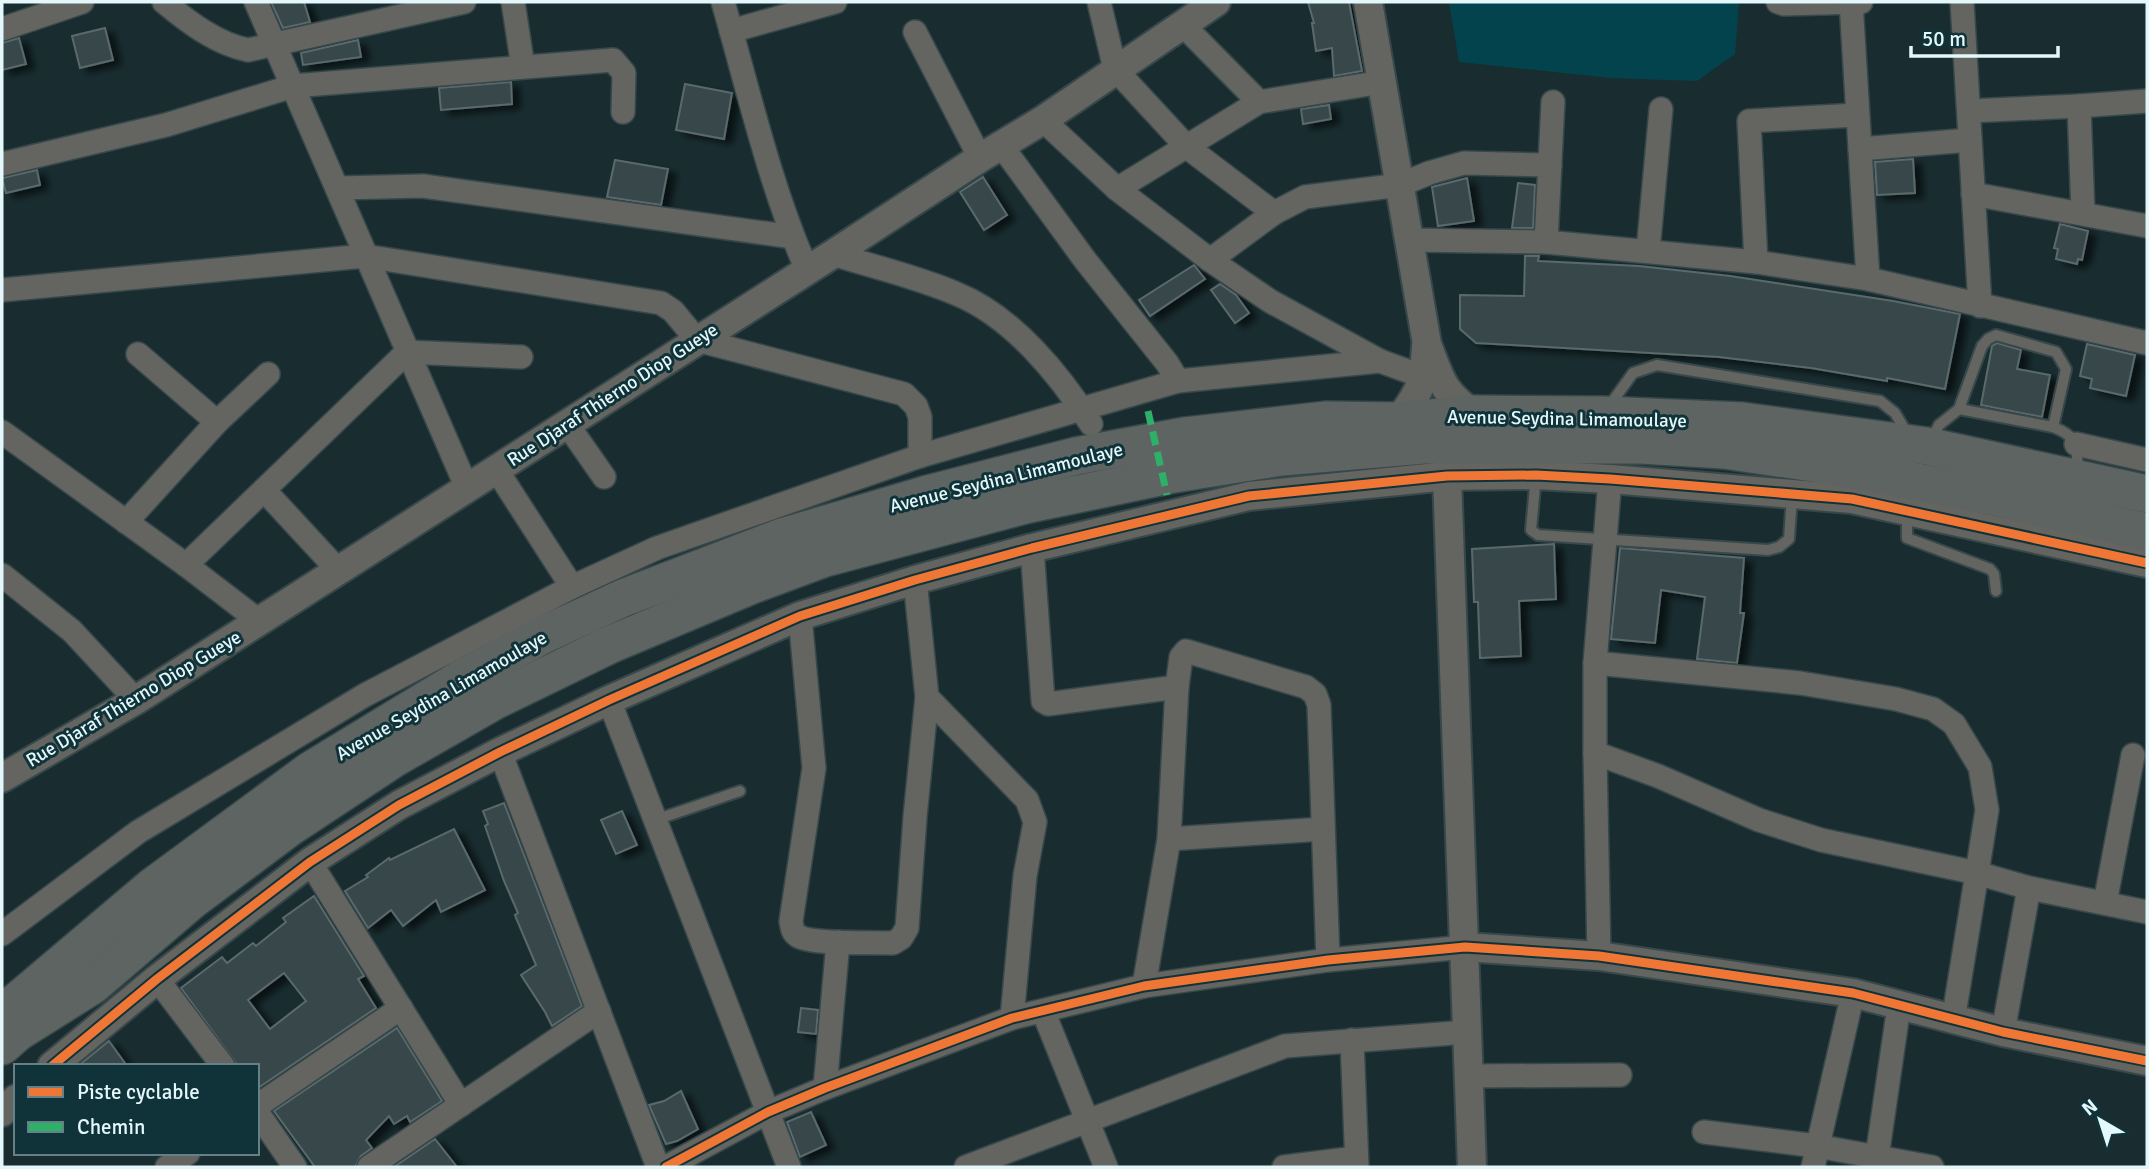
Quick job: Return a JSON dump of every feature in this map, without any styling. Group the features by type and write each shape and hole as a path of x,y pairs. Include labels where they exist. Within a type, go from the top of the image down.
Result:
{"highway":[{"name":"Avenue Seydina Limamoulaye","path":"2,1014 152,887 310,770 462,678 545,634 648,588 782,537 928,494 1076,456 1185,436 1325,420 1398,421 1474,414 1603,415 1742,421 1919,445 2077,461 2147,494"},
{"name":"Avenue Seydina Limamoulaye","path":"2,1046 18,1032 93,985 191,901 290,827 393,759 496,700 609,645 825,558 1025,505 1174,474 1282,457 1424,445 1629,444 1724,450 1833,466 1991,495 2147,532"},
{"path":"2,984 36,961 86,942"},
{"path":"2,1074 93,985"}],"street":[{"path":"2,29 51,6 82,2"},
{"path":"164,2 188,22 238,48 248,50 464,2"},
{"path":"256,2 467,488"},
{"path":"513,2 523,67"},
{"path":"723,2 761,143 807,270"},
{"path":"1099,2 1115,69 1187,147 1274,213"},
{"path":"1368,2 1427,344 1445,389 1474,414"},
{"path":"1777,2 1861,2"},
{"path":"1851,2 1868,279"},
{"path":"1962,2 1980,306"},
{"path":"732,31 828,3"},
{"path":"1198,10 1259,102"},
{"name":"Rue Djaraf Thierno Diop Gueye","path":"2,778 136,700 1043,120 1198,10"},
{"path":"915,32 991,151 1085,260 1167,363 1178,381"},
{"path":"2,164 166,125 293,86 612,60 624,73 623,112"},
{"path":"1117,189 1259,102 1382,82"},
{"path":"1969,111 2147,100"},
{"path":"1546,243 1553,102"},
{"path":"2079,106 2082,213"},
{"path":"1648,251 1661,109"},
{"path":"1756,262 1749,121 1857,114"},
{"path":"1043,120 1117,189 1210,260 1270,300 1380,361 1424,377"},
{"path":"1860,149 1970,140"},
{"path":"1210,260 1274,213 1305,197 1400,185 1464,163 1550,165"},
{"path":"337,188 423,186 793,237"},
{"path":"1973,194 2147,226"},
{"path":"1409,240 1546,243 1756,262 1868,279 2147,343"},
{"path":"833,254 958,294 991,312 1022,337 1086,416"},
{"path":"2,290 365,256 661,303 673,311 697,340 904,394 916,406 920,417 919,456"},
{"path":"1398,421 1413,401 1424,377 1427,344"},
{"path":"186,565 407,352 521,357"},
{"path":"138,354 217,422"},
{"path":"2,934 138,832 365,695 572,587 657,548 919,456 1086,416 1178,381 1380,361"},
{"path":"126,522 217,422 268,374"},
{"path":"568,424 604,477"},
{"path":"2,432 259,621"},
{"path":"2077,461 2147,460"},
{"path":"496,469 572,587"},
{"path":"54,1064 157,979 310,862 399,805 500,752 609,700 800,616 915,580 1032,548 1249,496 1447,476 1536,475 1610,479 1852,499 2147,563"},
{"path":"1447,476 1472,1167"},
{"path":"1599,956 1595,663 1610,479"},
{"path":"264,490 338,570"},
{"path":"1032,548 1041,695 1044,702 1177,687"},
{"path":"2,575 72,631 136,700"},
{"path":"800,616 814,768 790,921 794,932 801,938 893,943 901,938 907,928 928,697 915,580"},
{"path":"1144,986 1169,839 1181,657 1191,650 1306,687 1315,694 1320,705 1328,960"},
{"path":"1595,663 1800,682 1896,699 1933,709 1954,724 1980,767 1987,810 1953,1021"},
{"path":"928,697 1027,800 1035,822 1025,876 1012,1018"},
{"path":"609,700 789,1167"},
{"path":"500,752 658,1167"},
{"path":"1595,753 1658,776 1759,820 1821,840 2147,912"},
{"path":"2105,903 2133,755"},
{"path":"230,776 252,812"},
{"path":"1169,839 1323,829"},
{"path":"310,862 461,1104"},
{"path":"2003,1032 2029,888"},
{"path":"825,1087 838,942"},
{"path":"666,1167 768,1112 825,1087 1012,1018 1144,986 1328,960 1465,947 1599,956 1853,993 1953,1021 2147,1061"},
{"path":"157,979 221,1064"},
{"path":"1815,1157 1853,993"},
{"path":"1877,1157 1899,1006"},
{"path":"259,1105 401,1007"},
{"path":"369,1167 599,1011"},
{"path":"1043,1011 1106,1167"},
{"path":"965,1167 1285,1046 1467,1032"},
{"path":"1284,1167 1357,1163 1352,1040"},
{"path":"1469,1076 1620,1075"},
{"path":"259,1115 295,1167"},
{"path":"1704,1132 1815,1157 1877,1157 1932,1167"},
{"path":"167,1167 185,1155"}],"lane":[{"path":"1603,415 1633,373 1657,365 1880,401 1895,413 1919,445 1959,409 1982,346 1996,335 2056,352 2062,360 2066,369 2053,427"},
{"path":"1959,409 2053,427 2071,435 2077,461"},
{"path":"1536,475 1531,530 1538,536 1604,541 1768,550 1779,547 1789,538 1793,493"},
{"path":"1907,509 1906,538 1990,569 1994,574 1996,592"},
{"path":"655,820 740,791"}],"shaded area":[{"path":"1449,2 1739,2 1735,54 1697,81 1611,78 1459,62"}],"building":[{"path":"271,2 304,2 310,22 283,28"},
{"path":"1308,2 1349,2 1362,71 1334,76 1332,48 1316,51 1314,23"},
{"path":"105,28 113,60 80,68 72,36"},
{"path":"19,38 26,64 2,70 2,43"},
{"path":"358,40 361,57 303,65 301,53"},
{"path":"511,82 512,104 441,110 439,88"},
{"path":"685,84 732,93 724,139 676,130"},
{"path":"1329,105 1331,119 1303,124 1301,109"},
{"path":"1913,159 1915,193 1877,195 1875,162"},
{"path":"615,160 668,169 661,205 607,197"},
{"path":"37,170 40,185 6,193 2,178"},
{"path":"983,177 1007,215 984,230 960,192"},
{"path":"1467,178 1474,221 1438,226 1432,187"},
{"path":"1518,183 1535,185 1533,228 1512,228"},
{"path":"2060,224 2088,231 2082,260 2078,259 2077,264 2056,259 2058,249 2054,248"},
{"path":"1525,256 1539,256 1538,261 1639,266 1730,276 1960,314 1945,389 1887,378 1887,381 1811,368 1719,357 1476,343 1460,329 1460,295 1524,296"},
{"path":"1194,265 1205,279 1150,316 1139,300"},
{"path":"1220,284 1236,295 1249,313 1235,323 1211,290"},
{"path":"1997,343 2021,350 2017,369 2050,375 2042,417 1981,405 1992,346"},
{"path":"2087,344 2135,355 2126,396 2090,388 2092,379 2080,376"},
{"path":"1554,544 1556,599 1519,601 1521,656 1480,658 1478,602 1474,602 1472,549"},
{"path":"1620,548 1744,558 1740,613 1744,613 1737,663 1697,659 1705,597 1661,590 1655,643 1611,639"},
{"path":"504,803 582,1006 552,1026 521,975 536,965 516,918 518,913 485,826 488,824 483,811"},
{"path":"622,811 637,845 616,854 601,820"},
{"path":"454,829 485,890 441,912 436,900 403,926 391,910 368,928 345,891 368,877 366,875 389,858 390,860"},
{"path":"314,896 364,976 358,979 376,1008 259,1087 259,1064 237,1064 181,988 222,957 227,963 253,943 256,946 286,922 283,918","holes":["284,973 306,1001 270,1029 248,1000"]},
{"path":"801,1008 818,1010 816,1034 798,1032"},
{"path":"397,1028 442,1101 410,1122 407,1116 394,1124 389,1116 366,1140 372,1148 361,1156 355,1167 315,1167 274,1111"},
{"path":"109,1041 126,1064 80,1064"},
{"path":"681,1091 698,1129 666,1144 649,1105 664,1101"},
{"path":"811,1112 826,1145 800,1157 787,1122"},
{"path":"435,1139 457,1167 394,1167"}],"marked path":[{"path":"1148,411 1167,495"}],"cycle path":[{"path":"54,1064 157,979 310,862 399,805 500,752 609,700 800,616 915,580 1032,548 1249,496 1447,476 1536,475 1610,479 1852,499 2147,563"},
{"path":"666,1167 768,1112 1012,1018 1144,986 1328,960 1465,947 1599,956 1853,993 2003,1032 2147,1061"}]}
